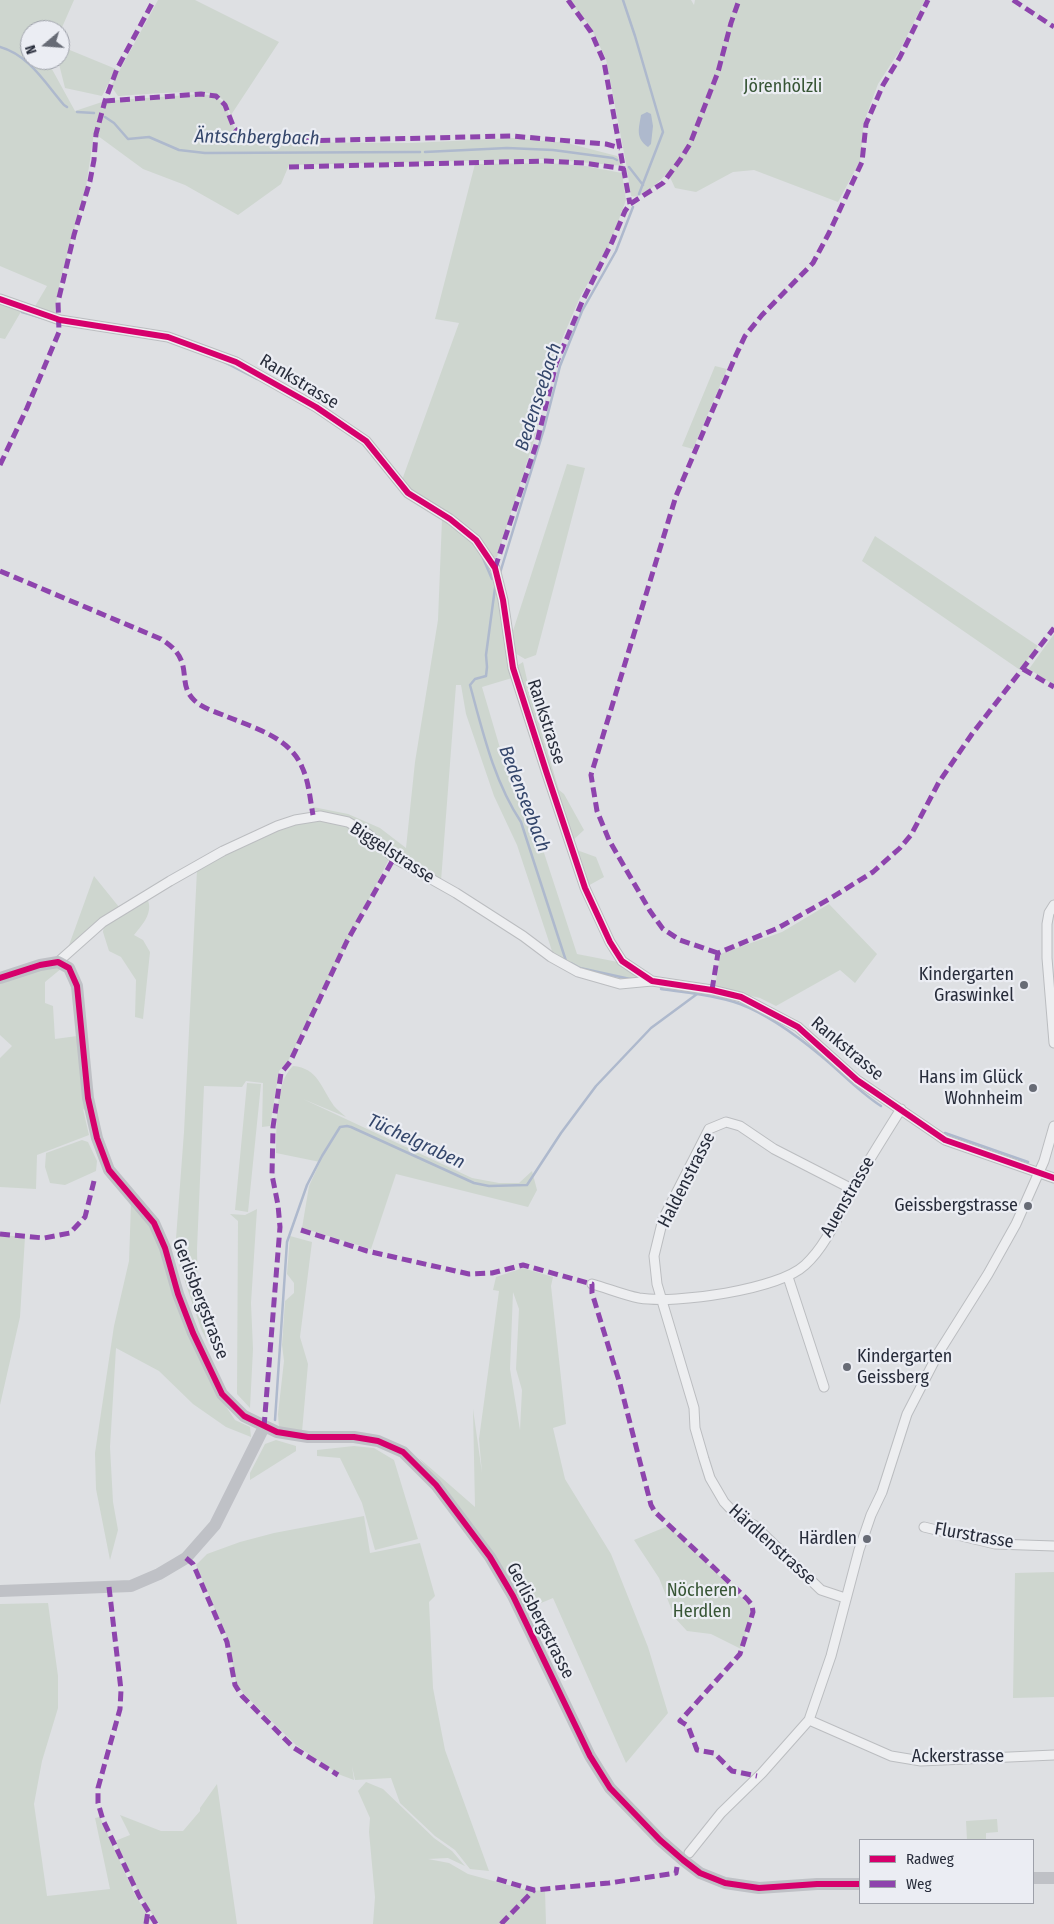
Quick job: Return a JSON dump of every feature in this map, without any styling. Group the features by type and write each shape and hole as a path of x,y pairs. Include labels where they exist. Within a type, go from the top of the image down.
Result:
{"street":[{"name":"Rankstrasse","path":"0,299 60,320 168,337 236,362 316,407 366,442 408,493 450,519 476,540 495,568 503,600 513,668 585,888 610,942 622,961 652,981 712,990 741,997 798,1027 857,1080 944,1140 1054,1178"},
{"name":"Biggelstrasse","path":"58,962 103,922 170,881 223,852 277,826 295,820 320,816 348,822 361,830 394,858 456,893 523,936 551,957 578,972 620,984 652,981"},
{"path":"1054,906 1049,913 1047,924 1047,958 1054,1043"},
{"path":"0,978 40,965 58,962"},
{"name":"Gerlisbergstrasse","path":"58,962 69,968 77,986 88,1098 97,1138 109,1170 154,1223 165,1248 178,1294 193,1333 222,1394 244,1416 276,1432 308,1437 354,1437 378,1441 403,1452 436,1485 490,1557 513,1596 590,1756 610,1788 654,1835 683,1860 700,1873 734,1885 759,1888 817,1884 859,1884"},
{"name":"Auenstrasse","path":"592,1284 640,1298 674,1300 759,1286 788,1277 804,1266 828,1234 852,1189 901,1109"},
{"name":"Haldenstrasse","path":"661,1299 657,1284 654,1256 663,1220 709,1129 726,1122 740,1126 774,1149 852,1189"},
{"path":"689,1853 721,1814 762,1773 809,1720 831,1656 845,1598 871,1515 882,1492 907,1414 939,1352 1007,1241 1038,1173 1054,1126"},
{"path":"788,1277 824,1387"},
{"name":"Härdlenstrasse","path":"661,1299 694,1408 695,1428 704,1459 710,1478 724,1502 740,1519 754,1525 821,1590 845,1598"},
{"path":"0,1591 131,1586 159,1574 186,1558 215,1525 264,1427"},
{"name":"Flurstrasse","path":"924,1528 995,1544 1054,1546"},
{"name":"Ackerstrasse","path":"809,1720 890,1756 922,1761 1054,1755"},
{"path":"1034,1878 1054,1878"}],"green space":[{"path":"0,0 74,0 65,20 20,20 20,70 52,70 75,111 105,101 201,94 216,96 225,105 234,127 245,139 257,142 412,143 513,138 567,143 617,156 624,166 546,159 289,165 281,184 238,215 185,185 143,169 94,133 86,187 60,281 54,315 34,308 47,286 0,266"},
{"path":"158,0 195,0 279,42 231,115 223,100 212,94 186,92 118,96 111,86"},
{"name":"Jörenhölzli","path":"569,0 691,0 694,5 695,0 925,0 900,50 878,84 864,122 860,161 838,202 754,170 733,172 696,192 675,188 668,173 646,193 631,196 606,59 590,26"},
{"path":"70,50 116,69 102,96 65,88 60,70 70,70"},
{"path":"549,163 585,166 622,173 626,200 608,249 581,295 559,346 534,440 497,557 490,558 477,538 409,491 402,480 459,323 435,319 475,164"},
{"path":"0,303 22,310 5,339 0,338"},
{"path":"715,366 727,369 693,449 682,446"},
{"path":"567,464 585,468 536,655 525,659 513,652 511,637"},
{"path":"442,519 475,547 484,561 497,593 512,678 482,687 505,765 532,816 577,954 618,962 639,979 621,980 579,970 553,954 517,845 494,796 466,714 461,685 456,685 441,881 396,855 369,832 315,813 313,807 348,814 380,828 406,848 415,762 438,620"},
{"path":"875,536 1038,646 1020,670 862,561"},
{"path":"1054,634 1054,685 1029,669"},
{"path":"523,662 531,697 559,790 564,794 584,830 571,842 515,667"},
{"path":"319,820 347,825 366,837 389,859 288,1061 279,1071 270,1126 262,1127 263,1083 246,1081 242,1087 204,1086 197,1249 198,1306 207,1341 201,1329 175,1252 184,1132 197,870 271,831 299,822"},
{"path":"574,849 596,857 604,877 586,887"},
{"path":"94,876 119,907 103,916 68,948"},
{"path":"147,898 149,903 148,913 134,935 143,940 150,952 143,1019 135,1017 136,980 121,957 109,951 103,932 104,925"},
{"path":"829,904 877,954 855,983 840,970 776,1006 760,998 715,988 720,954 782,932"},
{"path":"40,967 62,968 45,982 45,1003 53,1006 55,1039 77,1036 85,1110 83,1109 89,1135 37,1155 36,1189 0,1187 0,1058 12,1046 0,1035 0,984"},
{"path":"293,1066 314,1075 334,1106 346,1117 303,1099 472,1178 499,1183 519,1183 532,1171 537,1190 528,1207 396,1174 371,1249 302,1228 309,1186 320,1162 276,1153 278,1107 282,1083"},
{"path":"247,1083 261,1084 248,1212 235,1210"},
{"path":"82,1140 88,1142 97,1161 96,1171 65,1185 50,1183 45,1167 46,1153"},
{"path":"131,1204 151,1226 219,1396 235,1420 250,1427 251,1437 226,1427 193,1404 159,1371 116,1348 110,1447 113,1502 118,1530 110,1560 96,1489 95,1453 114,1326 129,1261"},
{"path":"257,1209 251,1303 253,1349 250,1408 237,1394 238,1221 230,1214 245,1215"},
{"path":"0,1236 25,1237 20,1317 0,1405"},
{"path":"290,1236 312,1242 300,1337 308,1364 302,1432 279,1428 278,1414 284,1361 282,1345 285,1301 294,1293 294,1283 287,1274"},
{"path":"523,1268 553,1277 551,1286 566,1424 553,1428 565,1479 611,1554 648,1647 668,1713 626,1763 553,1598 522,1611 440,1484 419,1458 475,1507 473,1409 482,1473 479,1439 499,1291 493,1290 496,1277","holes":["513,1292 519,1309 516,1369 522,1390 520,1430 510,1369"]},
{"path":"276,1440 296,1446 296,1451 250,1480 250,1473 265,1444"},
{"path":"354,1446 374,1448 394,1460 418,1539 375,1550 362,1503 340,1458 317,1456 317,1450"},
{"path":"364,1516 370,1553 420,1543 435,1596 429,1602 433,1688 445,1750 489,1871 470,1869 455,1850 435,1836 400,1803 391,1778 355,1780 352,1766 354,1780 338,1774 296,1745 244,1694 236,1683 228,1640 196,1565 207,1554 240,1542 274,1533"},
{"name":"Nöcheren Herdlen","path":"668,1526 750,1606 752,1613 741,1649 711,1634 687,1631 675,1618 659,1578 634,1540"},
{"path":"1054,1572 1054,1697 1013,1698 1015,1573"},
{"path":"48,1603 58,1676 58,1708 42,1761 34,1804 47,1896 110,1889 95,1818 100,1817 135,1895 151,1920 148,1924 0,1924 0,1604"},
{"path":"366,1782 383,1789 434,1838 452,1851 465,1866 448,1858 428,1859 449,1863 468,1874 530,1891 545,1890 546,1924 373,1924 375,1897 369,1832 370,1818 358,1791"},
{"path":"217,1784 237,1924 159,1924 140,1896 115,1841 130,1835 120,1815 161,1831 183,1831 200,1811 200,1808"},
{"path":"997,1819 998,1832 986,1833 986,1839 967,1839 966,1821"}],"water":[{"path":"647,112 651,114 653,126 651,144 648,147 641,140 639,133 641,115"}],"waterway":[{"name":"Bedenseebach","path":"623,0 663,132 639,194"},
{"name":"Äntschbergbach","path":"0,47 20,56 28,63 67,107"},
{"name":"Äntschbergbach","path":"77,112 94,113"},
{"name":"Äntschbergbach","path":"105,117 114,123 128,139 149,137 179,150 205,153 420,152"},
{"name":"Äntschbergbach","path":"425,152 507,148 553,150 617,160"},
{"name":"Äntschbergbach","path":"629,167 643,185"},
{"name":"Bedenseebach","path":"500,573 544,429 560,366 582,311 616,251 633,207"},
{"path":"22,312 42,318"},
{"path":"224,362 257,379"},
{"path":"483,558 492,579"},
{"name":"Bedenseebach","path":"495,588 486,655 486,676 475,679 470,685 490,756 503,790 521,822 566,961"},
{"name":"Bedenseebach","path":"571,963 580,968 630,979"},
{"name":"Bedenseebach","path":"661,989 721,998 761,1014 801,1040 881,1106"},
{"name":"Tüchelgraben","path":"275,1420 287,1242 307,1185 340,1127 351,1127 474,1183 489,1186 527,1185 561,1133 596,1086 651,1028 697,994"},
{"name":"Bedenseebach","path":"945,1133 1028,1162"}],"marked path":[{"path":"0,465 27,408 59,332 58,302 74,235 90,181 96,134 105,101 117,69 154,0"},
{"path":"568,0 591,32 604,62 630,204"},
{"path":"495,568 537,442 556,364 582,302 625,211 630,204 663,183 690,144 718,72 739,0"},
{"path":"718,953 680,940 663,929 650,911 609,840 597,811 591,775 676,496 736,355 745,336 762,315 813,263 862,162 866,124 883,85 900,57 928,0"},
{"path":"1013,0 1054,27"},
{"path":"105,101 201,94 216,96 225,105 234,128 245,139 257,142 511,136 606,144 620,148"},
{"path":"289,167 546,161 584,163 625,169"},
{"path":"0,571 161,639 172,647 179,655 186,686 194,700 206,708 271,735 289,748 302,767 313,815"},
{"path":"712,990 718,953 778,928 831,898 873,872 900,848 911,835 939,782 972,734 1054,628"},
{"path":"1023,669 1054,687"},
{"path":"264,1427 280,1227 272,1175 273,1127 281,1073 290,1062 347,941 394,858"},
{"path":"0,1234 44,1238 70,1233 85,1217 94,1181"},
{"path":"301,1230 367,1251 469,1274 492,1273 523,1265 592,1284 592,1293 620,1384 651,1505 655,1512 752,1605 753,1612 740,1654 680,1721 688,1726 697,1750 714,1753 732,1771 757,1776"},
{"path":"186,1558 193,1564 227,1642 235,1685 242,1696 294,1748 338,1775"},
{"path":"109,1587 121,1690 120,1709 98,1788 98,1803 103,1820 139,1896 156,1924"},
{"path":"497,1879 534,1890 609,1883 676,1873 677,1867"},
{"path":"501,1924 534,1890"},
{"path":"146,1924 148,1911"}],"cycle path":[{"path":"0,299 60,320 168,337 236,362 316,407 366,441 408,493 450,519 476,540 495,568 503,600 513,668 546,771 585,888 610,942 622,961 652,981 712,990 741,997 798,1027 857,1080 945,1140 1054,1178"},
{"path":"0,978 40,965 58,962 69,968 77,986 88,1098 97,1138 109,1170 154,1223 165,1248 178,1294 193,1333 222,1394 244,1416 277,1432 308,1437 354,1437 378,1441 403,1452 436,1485 490,1557 513,1596 590,1756 610,1788 660,1840 683,1860 700,1873 725,1883 759,1888 817,1884 859,1884"}],"place":[{"name":"Kindergarten Graswinkel","path":"1024,985"},
{"name":"Hans im Glück Wohnheim","path":"1033,1088"},
{"name":"Geissbergstrasse","path":"1028,1206"},
{"name":"Kindergarten Geissberg","path":"847,1367"},
{"name":"Härdlen","path":"867,1539"}]}
